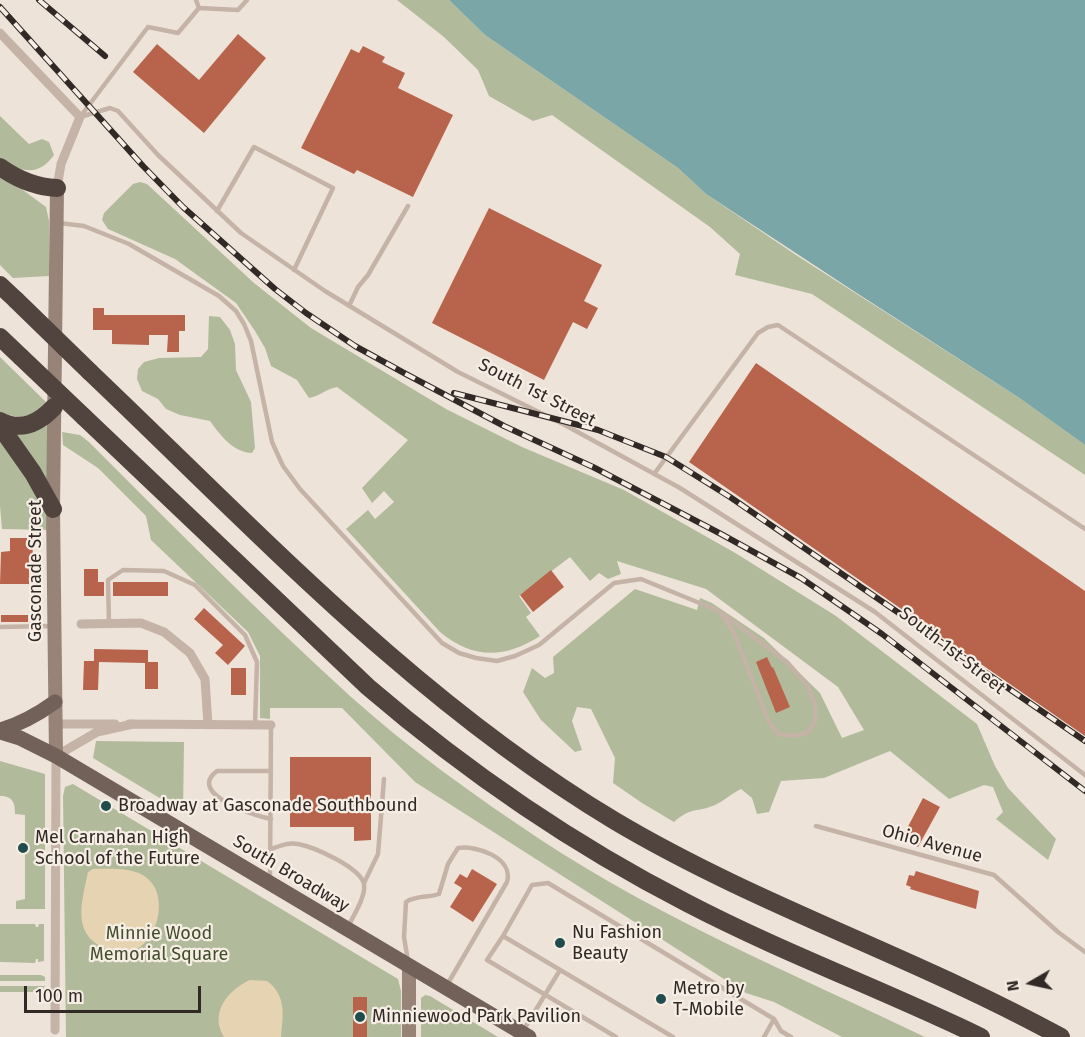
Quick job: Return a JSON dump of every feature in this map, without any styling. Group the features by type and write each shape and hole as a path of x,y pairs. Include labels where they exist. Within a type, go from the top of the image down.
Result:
{"highway":[{"path":"0,167 24,181 57,188"},
{"path":"0,285 360,629 407,672 483,732 561,787 671,853 729,882 965,987 1061,1037"},
{"path":"0,337 368,687 417,729 512,799 575,840 687,903 745,932 981,1037"},
{"path":"0,424 19,426 35,424 54,407"},
{"path":"0,424 53,509"}],"main road":[{"path":"0,731 36,716 55,702"},
{"name":"South Broadway","path":"0,731 21,738 56,756 525,1035"}],"street":[{"path":"0,33 80,117"},
{"name":"Gasconade Street","path":"55,1030 56,756 53,509 56,222 57,188 61,164 80,117"},
{"path":"81,624 141,623 164,632 190,653 205,680 208,725"},
{"path":"55,724 271,725"},
{"path":"56,756 97,732 134,724"},
{"path":"409,966 409,1037"}],"lane":[{"path":"196,0 199,8"},
{"path":"199,8 238,10 247,0"},
{"path":"80,117 148,27 178,33 199,8"},
{"name":"South 1st Street","path":"80,117 110,108 118,111 158,155 241,233 294,270 458,372 563,424 680,488 875,612 1085,775"},
{"path":"217,211 254,147 333,188 294,270"},
{"path":"349,306 358,287 368,275 408,206"},
{"path":"56,222 84,226 129,244 219,296 236,311 251,341 272,442 283,466 300,489 387,585 442,643 459,653 497,661 515,656 539,645 614,583 641,579 719,611 787,662 807,686 815,705 815,722 807,733 794,736 778,734 769,722 733,631 719,611"},
{"path":"654,474 758,333 768,327 778,325 1085,529"},
{"path":"109,624 108,580 123,570 164,571 195,585 245,635 257,662 255,725"},
{"path":"0,627 54,626"},
{"path":"270,884 271,725"},
{"path":"271,771 217,771 210,776 208,783 211,792 218,797 255,816 271,819"},
{"path":"347,930 363,894 364,883 378,855 384,779"},
{"name":"Ohio Avenue","path":"816,826 994,875 1058,932 1085,952"},
{"path":"271,849 286,843 297,844 348,866 364,883"},
{"path":"409,966 404,937 406,902 412,898 433,897 440,894 448,864 458,848 470,846 481,849 507,865 510,873 507,882 445,988"},
{"path":"616,1037 487,960 532,885 548,883 774,1019 781,1031 791,1037"},
{"path":"503,936 673,1037"},
{"path":"525,1035 544,995 560,970"},
{"path":"764,1037 774,1019"}],"green space":[{"path":"397,0 449,0 485,35 678,168 706,194 799,257 1018,397 1085,445 1085,475 812,294 735,275 740,254 710,227 552,115 533,121 489,96 478,70 444,37"},
{"path":"0,116 29,144 42,139 49,142 54,155 42,167 35,170 15,167 0,160"},
{"path":"0,173 46,207 49,221 49,276 13,278 0,265"},
{"path":"140,182 147,184 254,283 311,328 446,409 522,447 624,490 737,554 836,616 977,724 995,766 1008,788 1056,839 1048,860 996,819 1003,812 993,787 984,785 949,799 890,751 824,778 781,781 769,812 757,814 752,798 741,789 715,805 690,812 674,822 613,783 615,758 591,709 577,707 572,721 582,750 575,752 541,720 523,692 532,668 545,678 554,673 553,657 635,589 697,610 700,598 712,603 764,638 820,693 842,738 864,730 838,687 706,589 617,561 621,574 608,579 599,573 590,581 570,557 519,596 531,613 526,617 540,636 527,644 514,649 489,653 464,647 440,632 346,529 368,510 375,519 394,502 384,491 372,503 362,488 408,440 337,387 309,398 297,380 271,366 265,348 236,303 175,259 108,229 102,220 104,213 133,184"},
{"path":"209,316 220,317 230,330 235,344 236,370 251,402 255,448 252,453 233,446 210,421 180,415 166,409 158,399 142,391 137,379 138,369 144,362 159,358 201,357 208,349"},
{"path":"0,357 46,402 37,413 20,417 0,413"},
{"path":"48,427 49,485 11,432 30,432"},
{"path":"62,432 80,435 89,442 316,665 372,716 492,806 587,869 681,921 925,1037 842,1037 774,1002 746,993 415,782 342,708 270,708 270,719 260,718 260,656 248,632 151,540 146,516 98,468 63,445"},
{"path":"0,437 46,507 47,530 2,529"},
{"path":"96,741 184,742 183,812 93,758"},
{"path":"0,761 45,774 45,909 16,909 16,901 25,899 25,815 15,814 12,801 8,797 0,796"},
{"name":"Minnie Wood Memorial Square","path":"73,784 398,979 401,991 401,1037 66,1037 63,796 65,787"},
{"path":"0,924 35,924 38,927 39,924 44,924 44,961 38,962 36,959 35,963 0,962"},
{"path":"0,975 41,975 45,977 45,981 0,981"},
{"path":"0,986 45,986 36,992 0,992"},
{"path":"425,995 498,1037 421,1037 421,998"}],"sand":[{"path":"93,869 121,869 135,872 142,874 153,885 159,903 156,923 147,941 137,949 125,953 109,950 88,936 82,917 82,906 88,872"},
{"path":"250,980 267,981 278,993 282,1006 281,1037 224,1037 219,1019 223,1003 242,984"}],"water":[{"path":"449,0 1085,0 1085,445 1018,397 706,194 678,168 485,35"}],"building":[{"path":"238,34 266,58 204,133 133,72 157,44 199,80"},
{"path":"363,46 385,57 382,62 405,73 398,88 453,115 413,197 357,170 354,174 301,148 351,49 359,53"},
{"path":"489,208 602,265 584,301 598,308 587,329 573,322 544,380 432,323"},
{"path":"93,308 104,308 104,315 185,315 185,331 179,331 179,352 167,352 168,335 149,335 149,345 112,344 112,330 93,330"},
{"path":"756,363 1085,591 1085,736 689,462"},
{"path":"10,538 32,538 33,558 29,559 29,584 0,584 1,552 10,551"},
{"path":"84,569 98,569 98,582 104,582 104,596 84,596"},
{"path":"551,570 564,587 533,612 520,595"},
{"path":"113,582 168,582 168,596 113,596"},
{"path":"204,608 245,646 228,665 215,653 223,645 194,619"},
{"path":"1,615 28,615 28,622 1,622"},
{"path":"94,649 148,650 148,662 158,662 158,689 145,689 145,663 99,662 98,690 83,690 84,661 94,661"},
{"path":"767,657 790,707 776,713 756,662"},
{"path":"231,668 246,668 246,695 231,695"},
{"path":"290,757 371,757 371,840 354,841 354,827 290,827"},
{"path":"923,798 940,807 918,847 902,838"},
{"path":"472,869 497,884 473,922 450,907 462,888 454,883 460,874 467,878"},
{"path":"916,871 979,891 976,909 910,889 911,887 906,885 909,875 914,876"},
{"name":"Minniewood Park Pavilion","path":"353,997 367,997 367,1037 353,1037"}],"railway":[{"path":"39,0 105,56"},
{"path":"0,7 143,166 183,207 275,289 306,313 355,346 404,373 504,426 593,467 801,578 882,634 1085,791"},
{"path":"454,393 598,430 666,457 730,497 1085,741"}],"place":[{"name":"Broadway at Gasconade Southbound","path":"106,806"},
{"name":"Mel Carnahan High School of the Future","path":"23,848"},
{"name":"Nu Fashion Beauty","path":"560,943"},
{"name":"Metro by T-Mobile","path":"661,999"},
{"name":"Minniewood Park Pavilion","path":"360,1017"}]}
